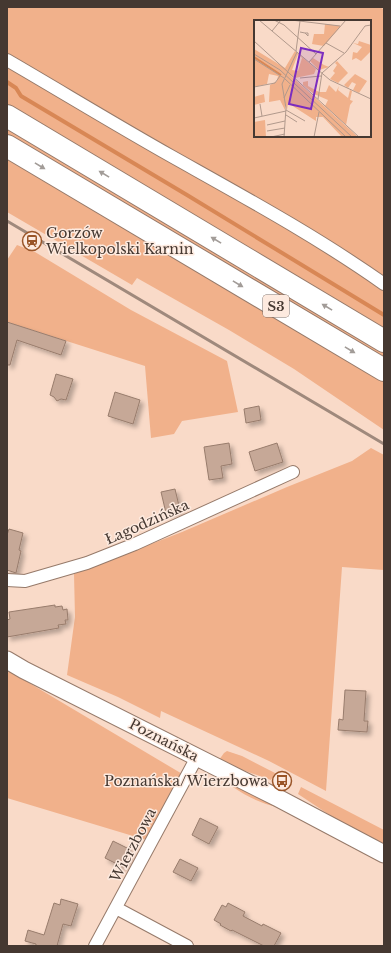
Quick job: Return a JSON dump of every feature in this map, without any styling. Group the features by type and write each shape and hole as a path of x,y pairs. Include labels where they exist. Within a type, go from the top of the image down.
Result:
{"highway":[{"name":"S3","path":"7,116 384,341"},
{"name":"S3","path":"7,146 384,370"}],"main road":[{"name":"Poznańska","path":"7,660 384,854"}],"street":[{"path":"7,60 84,107 275,214 384,284"},
{"name":"Łagodzińska","path":"7,580 25,581 87,563 135,544 293,472"},
{"name":"Wierzbowa","path":"95,946 197,757"},
{"path":"116,908 188,946"}],"shaded area":[{"path":"7,7 378,7 384,9 384,430 294,369 229,330 137,278 132,285 7,212"},
{"path":"17,245 35,252 131,310 227,361 238,412 182,421 174,434 151,438 145,366 7,322 7,260"},
{"path":"371,448 384,455 384,570 342,567 326,791 269,761 161,711 160,718 118,697 67,675 75,617 74,574 182,532 352,461"},
{"path":"9,671 184,775 155,841 143,839 7,798 7,675"},
{"path":"227,751 242,756 275,773 271,780 228,765 219,760"},
{"path":"233,785 277,807 249,797 238,791 233,787"},
{"path":"301,787 384,830 384,846 340,822 298,794"}],"building":[{"path":"7,322 66,341 61,355 17,340 10,365 7,365"},
{"path":"56,374 73,379 66,400 61,399 57,401 50,395"},
{"path":"115,392 140,400 133,424 108,416"},
{"path":"259,406 261,420 246,423 244,409"},
{"path":"229,443 232,464 221,466 223,478 209,480 204,447"},
{"path":"277,443 283,462 255,471 249,452"},
{"path":"175,489 180,510 166,513 161,492"},
{"path":"9,529 23,533 16,573 7,570 7,535"},
{"path":"55,605 55,607 62,606 63,610 67,609 68,620 65,620 66,624 58,625 59,628 7,637 7,620 10,619 9,612"},
{"path":"345,690 366,691 364,721 368,721 367,732 338,730 339,719 343,720"},
{"path":"200,818 218,827 209,844 192,835"},
{"path":"113,841 131,850 123,867 105,858"},
{"path":"180,859 198,868 191,881 173,872"},
{"path":"61,899 78,904 71,926 63,924 57,946 36,946 36,944 25,941 28,930 44,935 54,903 60,905"},
{"path":"228,903 245,912 243,916 262,926 263,924 281,933 274,946 264,946 232,930 231,931 214,920 222,905 226,907"}],"waterway":[{"path":"7,82 16,88 21,96 384,315"}],"railway":[{"path":"7,221 384,444"}],"place":[{"name":"Gorzów Wielkopolski Karnin","path":"32,241"},
{"name":"Poznańska/Wierzbowa","path":"282,781"}]}
